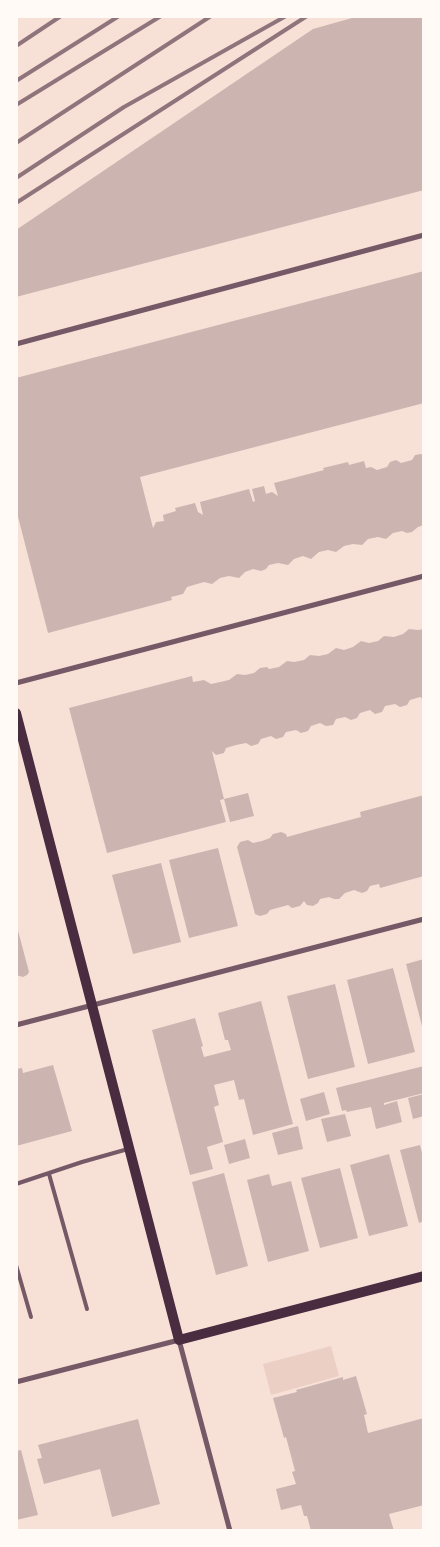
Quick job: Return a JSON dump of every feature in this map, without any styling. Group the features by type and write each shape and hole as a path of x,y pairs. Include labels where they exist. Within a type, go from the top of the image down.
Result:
{"main road":[{"path":"16,713 179,1340 424,1276"}],"street":[{"path":"16,344 424,235"},
{"path":"16,683 424,576"},
{"path":"16,1025 424,919"},
{"path":"16,1382 179,1340 230,1531"}],"lane":[{"path":"16,1184 82,1162 130,1149"},
{"path":"49,1174 87,1309"},
{"path":"16,1265 31,1318"}],"shaded area":[{"path":"331,1346 339,1376 271,1395 263,1364"}],"building":[{"path":"359,16 424,16 424,190 16,297 16,230 313,29"},
{"path":"424,271 424,403 140,477 153,528 156,522 164,521 163,515 176,511 175,508 195,503 198,512 203,515 200,502 249,489 253,502 255,501 252,489 264,486 266,494 272,492 278,496 274,483 324,470 323,468 348,462 349,465 364,461 366,468 371,467 377,470 387,467 390,462 396,460 401,463 412,460 415,455 421,454 424,455 424,525 412,532 402,531 393,533 386,539 378,537 368,539 362,545 344,546 336,552 328,550 319,552 311,559 303,556 294,559 288,565 278,563 269,565 261,571 253,569 245,572 239,578 229,576 220,578 212,584 204,582 187,587 183,594 171,597 172,600 48,633 16,509 16,378"},
{"path":"409,629 424,629 424,700 420,697 410,700 407,705 400,707 395,704 385,706 382,712 375,714 370,710 360,713 357,718 351,720 345,717 336,719 333,725 326,726 320,723 311,726 308,731 301,733 296,730 286,732 283,737 276,739 271,736 261,739 258,744 251,746 246,743 236,745 226,748 224,753 216,755 212,751 224,799 220,800 226,822 107,853 69,708 192,676 193,682 204,680 211,684 229,680 237,674 245,675 254,673 260,668 279,667 287,661 304,660 310,655 328,654 336,648 344,650 353,647 361,641 369,643 378,641 384,636 394,637 403,634"},
{"path":"248,793 254,816 230,822 224,799"},
{"path":"424,795 424,876 380,888 379,884 370,886 367,891 362,893 354,890 345,893 339,899 329,897 320,899 313,906 307,905 304,901 300,906 292,908 288,905 270,910 267,914 260,916 255,914 237,847 240,842 248,840 253,843 262,841 270,838 273,834 281,832 286,834 287,837 361,817 360,812"},
{"path":"218,848 238,926 189,938 169,860"},
{"path":"161,863 181,942 133,954 112,875"},
{"path":"16,923 29,972 23,977 16,975"},
{"path":"424,959 424,1030 423,1030 406,964"},
{"path":"393,968 415,1052 368,1064 347,980"},
{"path":"335,984 355,1067 308,1079 287,996"},
{"path":"261,1001 293,1124 253,1135 244,1099 239,1100 234,1080 214,1085 219,1105 214,1107 223,1142 207,1147 213,1169 190,1175 152,1030 195,1018 204,1057 231,1050 228,1040 225,1040 218,1013"},
{"path":"53,1065 72,1131 16,1146 16,1069 22,1068 23,1073"},
{"path":"424,1066 424,1093 384,1103 384,1105 397,1101 402,1122 376,1129 371,1107 347,1112 346,1110 342,1111 336,1088"},
{"path":"324,1092 330,1114 306,1121 300,1099"},
{"path":"424,1094 424,1116 413,1119 408,1098"},
{"path":"345,1114 351,1136 327,1142 321,1119"},
{"path":"298,1126 303,1149 278,1155 272,1133"},
{"path":"245,1139 250,1158 229,1164 224,1145"},
{"path":"420,1145 424,1161 424,1221 419,1223 400,1150"},
{"path":"389,1154 408,1226 369,1236 350,1165"},
{"path":"340,1168 358,1238 320,1248 301,1178"},
{"path":"224,1173 248,1266 216,1275 192,1182"},
{"path":"269,1174 272,1186 291,1181 309,1251 268,1262 247,1180"},
{"path":"356,1376 367,1414 364,1415 368,1433 424,1418 424,1505 389,1514 394,1531 311,1531 307,1516 304,1516 301,1505 281,1510 276,1489 296,1484 292,1472 295,1471 286,1437 284,1438 273,1398 343,1377 343,1380"},
{"path":"138,1419 160,1504 112,1517 100,1469 44,1484 37,1459 42,1458 38,1445"},
{"path":"21,1450 38,1515 16,1520 16,1451"}],"railway":[{"path":"16,46 61,16"},
{"path":"16,81 119,16"},
{"path":"16,105 161,16"},
{"path":"16,143 211,16"},
{"path":"16,178 124,107 286,16"},
{"path":"16,203 307,16"}]}
